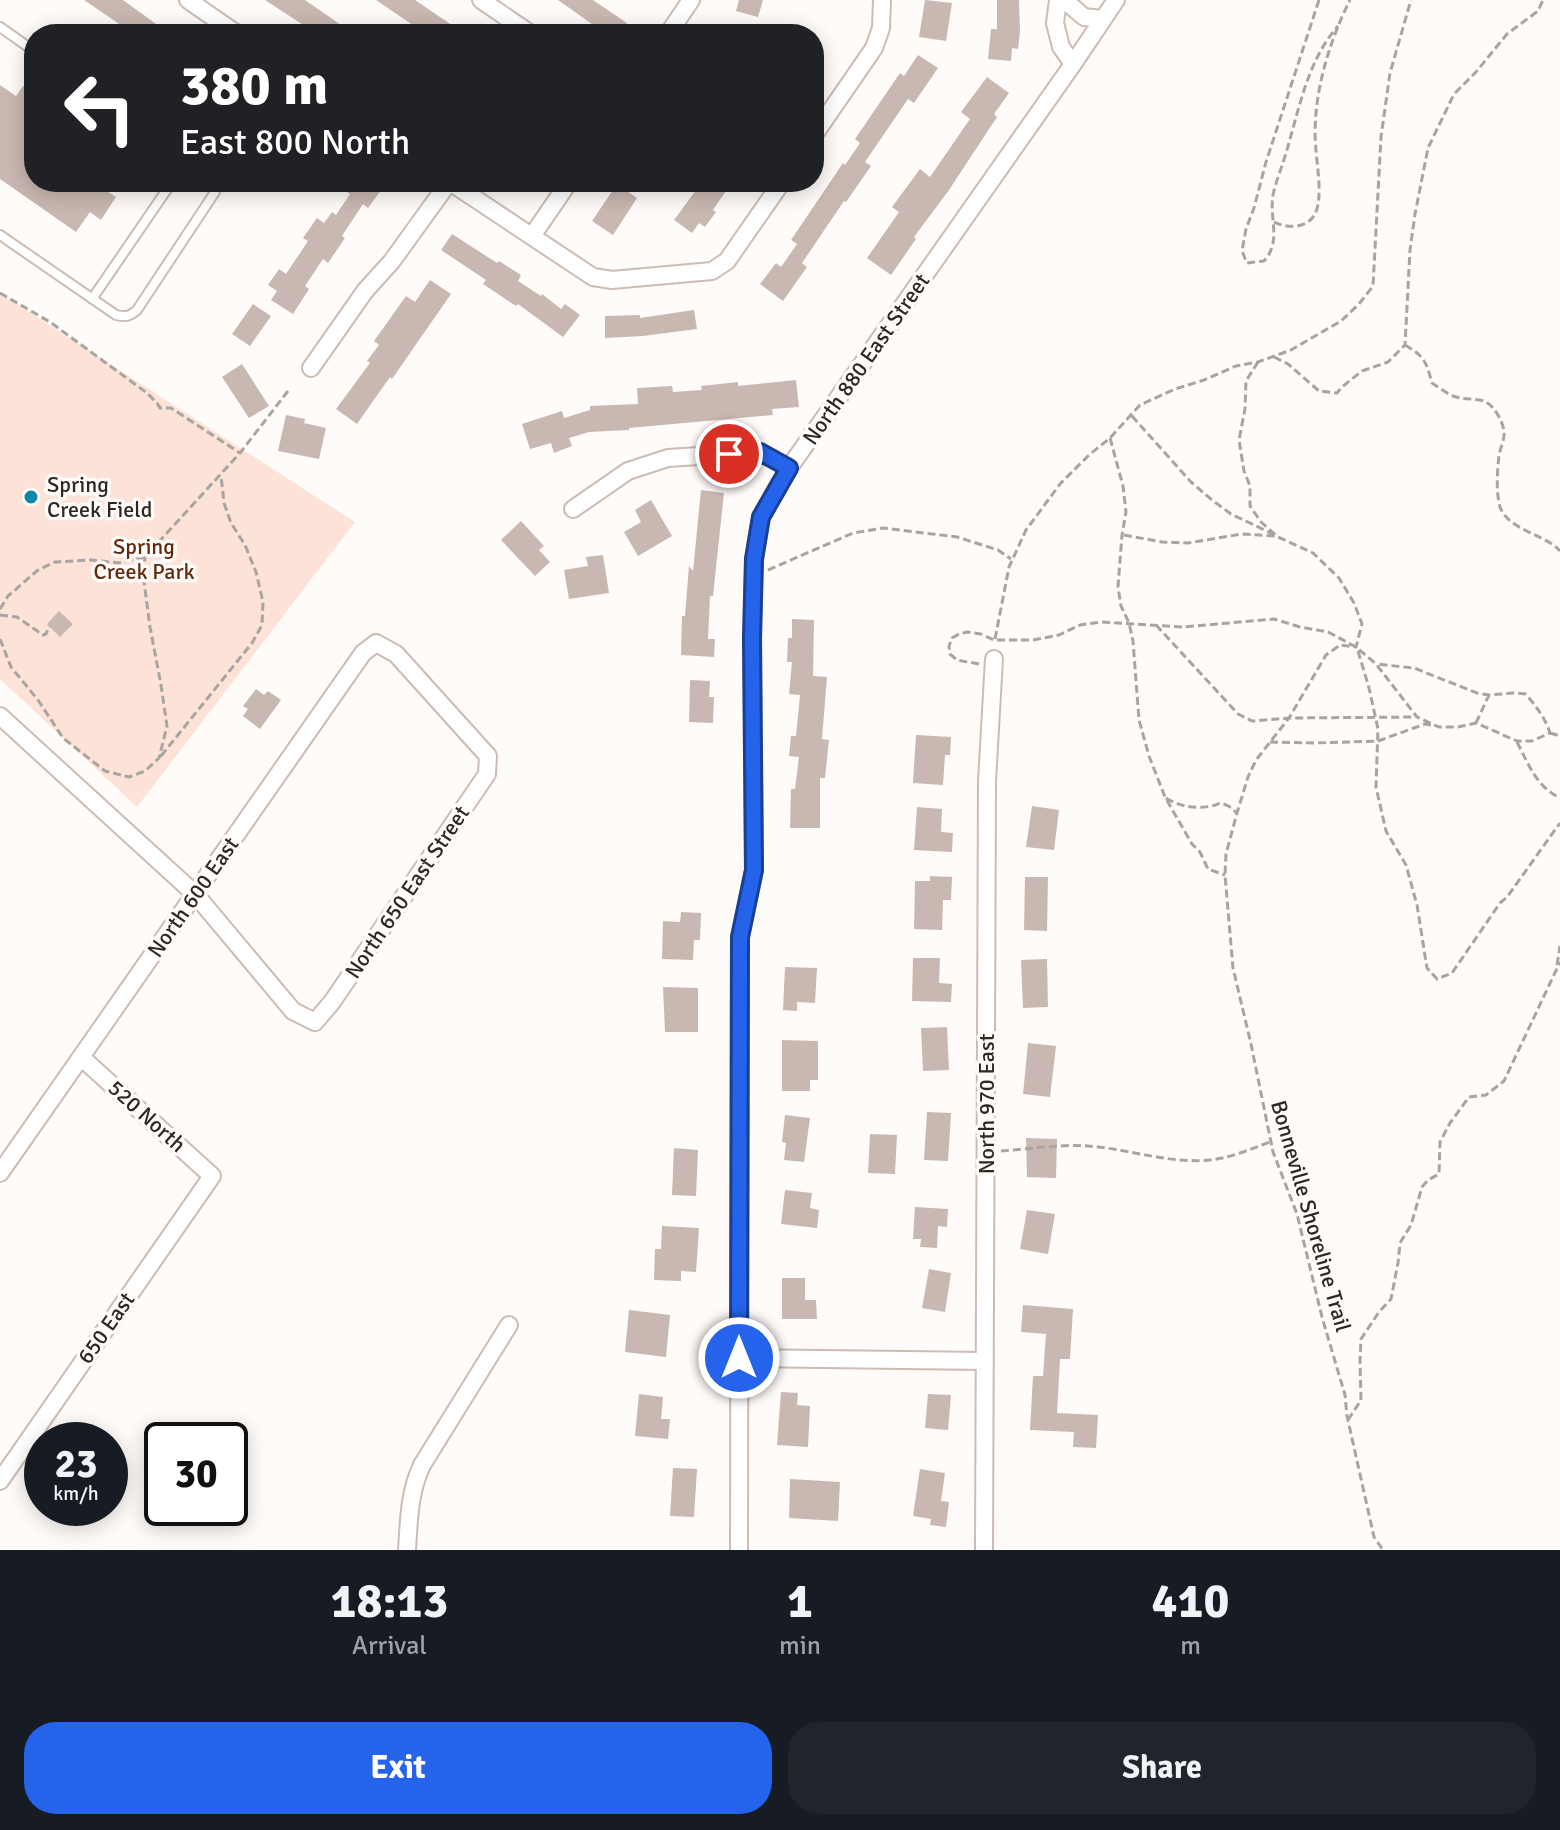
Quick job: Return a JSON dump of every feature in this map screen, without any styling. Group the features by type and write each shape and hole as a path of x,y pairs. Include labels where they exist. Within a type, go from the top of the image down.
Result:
{"street":[{"path":"188,0 223,24"},
{"path":"481,0 516,24"},
{"path":"675,24 691,0"},
{"path":"824,120 874,48 881,28 882,0"},
{"path":"1058,0 1055,23 1061,47 1073,64"},
{"path":"1064,0 1084,17 1102,19"},
{"name":"North 880 East Street","path":"739,1550 740,937 754,870 752,638 754,559 761,517 789,468 1116,0"},
{"path":"311,368 365,291 392,261 442,192"},
{"path":"464,192 593,277 612,280 712,271 727,261 775,192"},
{"path":"532,236 562,192"},
{"path":"573,509 628,471 668,458 760,452 789,468"},
{"name":"North 600 East","path":"0,1173 363,653 376,643 396,654 488,756"},
{"name":"North 970 East","path":"984,1550 987,781 994,662"},
{"path":"0,716 195,894"},
{"name":"North 650 East Street","path":"195,894 293,1011 315,1022 332,1002 487,774 488,756"},
{"name":"520 North","path":"81,1057 212,1176"},
{"name":"650 East","path":"0,1481 212,1176"},
{"path":"407,1550 414,1482 509,1325"},
{"path":"739,1358 985,1361"}],"lane":[{"path":"0,27 24,44"},
{"path":"92,299 165,192"},
{"path":"0,235 116,315 130,316 215,192"}],"path":[{"path":"1319,0 1246,229 1242,251 1247,263 1264,261 1270,254 1274,242 1272,199 1301,101 1318,55 1338,26"},
{"path":"1274,222 1293,227 1307,223 1315,215 1320,180 1314,122 1327,54 1350,0"},
{"path":"1411,0 1390,73 1381,137 1373,286 1341,321 1291,350 1236,366 1140,405 1110,438 1060,484 1026,530 1012,560 994,640 994,662 957,660 950,654 949,646 952,638 967,632 994,640 1033,640 1059,635 1080,625 1101,622 1183,627 1274,619 1328,632 1356,647 1376,664 1417,717"},
{"path":"1274,357 1288,364 1319,391 1337,393 1362,371 1388,362 1405,345 1410,250 1428,148 1454,94 1507,34 1538,11 1543,0"},
{"path":"0,293 50,322 147,393 160,408 171,408 240,453"},
{"path":"1405,345 1419,353 1427,363 1432,383 1453,396 1487,402 1499,416 1504,432 1499,456 1500,507 1526,531 1560,551"},
{"path":"1258,362 1246,381 1240,454 1250,486 1250,506 1261,522 1278,537"},
{"path":"49,626 43,635 17,617 0,612 8,596 38,570 55,562 91,560 119,563 145,557 240,453 288,391"},
{"path":"1131,415 1191,482 1212,500 1231,514 1313,553 1339,578 1354,603 1362,624 1356,647 1376,717 1376,787 1386,831 1406,865 1417,905 1427,968 1437,979 1452,973 1560,823"},
{"path":"1110,438 1123,486 1126,512 1118,587 1133,641 1139,720 1165,797 1208,869 1225,875"},
{"path":"0,639 11,667 63,738 105,771 129,777 145,771 159,758 252,643 262,625 263,602 256,572 245,545 231,523 224,503 221,475"},
{"path":"754,577 853,533 883,528 957,537 998,550 1012,560"},
{"path":"1122,535 1188,543 1242,534 1278,537"},
{"path":"145,557 143,574 167,726 159,758"},
{"path":"1156,625 1238,714 1252,721 1417,717 1439,727"},
{"name":"Bonneville Shoreline Trail","path":"1356,647 1340,645 1326,655 1289,718 1269,742 1248,777 1226,854 1225,875 1233,968 1271,1142 1297,1214 1345,1395 1374,1537 1383,1550"},
{"path":"1376,664 1414,668 1477,693 1526,694 1547,722 1550,733"},
{"path":"1476,723 1489,695"},
{"path":"1269,742 1378,741 1425,724 1458,727 1476,723 1517,741 1532,741 1550,733 1560,736"},
{"path":"1517,741 1535,777 1547,791 1560,798"},
{"path":"1165,797 1177,805 1190,807 1219,803 1237,813"},
{"path":"1559,964 1560,946"},
{"name":"Bonneville Shoreline Trail","path":"1348,1420 1361,1400 1361,1339 1391,1299 1400,1243 1411,1225 1422,1187 1439,1174 1440,1142 1469,1097 1486,1095 1504,1081 1559,964"},
{"path":"986,1152 1084,1145 1164,1159 1211,1160 1271,1142"}],"green space":[{"name":"Spring Creek Park","path":"0,293 355,522 137,807 0,679"}],"building":[{"path":"84,0 123,0 156,24 119,24"},
{"path":"265,0 305,0 340,24 302,24"},
{"path":"376,0 415,0 450,24 411,24"},
{"path":"558,0 593,0 627,23 592,24"},
{"path":"739,0 763,0 758,17 736,11"},
{"path":"925,0 952,3 946,41 919,37"},
{"path":"997,0 1019,0 1018,49 1012,48 1011,61 988,59 991,29 997,29"},
{"path":"918,55 938,68 914,103 908,99 865,162 871,166 802,263 807,267 783,301 760,284 776,263 781,267 797,244 791,240 860,143 855,139 900,73 904,76"},
{"path":"987,77 1009,93 994,114 997,117 891,275 867,258 899,212 892,207 920,169 930,177 970,119 961,112"},
{"path":"0,85 16,96 23,86 24,192 108,192 116,197 101,220 90,212 76,232 0,179"},
{"path":"347,192 380,192 368,208 363,204 328,263 323,259 305,286 309,289 293,314 271,300 277,291 268,285 279,269 286,274 308,241 303,238 317,218 324,223 332,212 336,215 350,194"},
{"path":"612,192 628,192 637,198 613,235 592,221"},
{"path":"695,192 725,192 705,227 699,223 692,233 674,220"},
{"path":"452,234 521,275 518,281 561,309 565,304 580,315 563,337 518,304 516,306 483,284 486,280 441,250"},
{"path":"430,280 451,294 357,424 336,409 370,363 367,361 379,345 374,341 406,296 415,302"},
{"path":"253,304 271,316 250,346 232,334"},
{"path":"694,310 697,329 605,338 605,316 640,315 640,318"},
{"path":"242,364 269,406 249,418 222,377"},
{"path":"796,380 799,407 772,409 773,415 589,432 569,438 572,446 554,453 551,443 530,449 522,424 562,411 564,418 590,410 590,406 638,404 637,388 672,386 673,392 702,390 701,386 738,382 738,386"},
{"path":"286,415 326,428 319,459 278,451"},
{"path":"701,490 724,493 713,596 710,596 708,639 715,639 714,657 681,655 682,616 685,616 689,566 693,571"},
{"path":"651,500 672,536 638,556 624,532 641,522 635,510"},
{"path":"521,521 544,546 539,550 550,562 535,576 501,540"},
{"path":"603,555 609,593 569,599 564,570 588,566 586,557"},
{"path":"59,611 73,624 60,637 47,624"},
{"path":"792,619 814,620 813,676 827,677 822,739 829,740 825,778 820,778 820,828 790,828 791,789 795,789 799,757 789,756 791,736 796,736 800,695 789,694 792,662 787,662"},
{"path":"690,680 710,681 709,697 714,697 713,723 689,722"},
{"path":"256,689 264,695 268,691 281,700 260,729 243,716 248,709 243,706"},
{"path":"916,735 951,737 950,755 945,755 943,785 913,783"},
{"path":"1032,806 1059,810 1054,850 1026,847"},
{"path":"917,807 942,809 941,832 953,833 952,852 914,850"},
{"path":"930,876 952,877 951,900 943,900 942,930 914,929 915,881 930,881"},
{"path":"1025,877 1048,877 1047,931 1024,930"},
{"path":"681,912 701,913 700,940 694,940 693,960 662,959 663,921 680,922"},
{"path":"913,958 940,958 939,983 952,984 951,1002 912,1001"},
{"path":"1047,959 1048,1007 1023,1008 1021,960"},
{"path":"785,967 817,968 815,1003 797,1002 797,1011 783,1010"},
{"path":"663,987 698,988 698,1032 665,1032"},
{"path":"947,1027 949,1070 923,1071 921,1028"},
{"path":"782,1040 818,1041 818,1080 810,1080 810,1091 782,1091"},
{"path":"1028,1043 1056,1046 1050,1097 1023,1094"},
{"path":"927,1112 951,1113 948,1161 924,1160"},
{"path":"785,1115 810,1118 804,1162 784,1160"},
{"path":"870,1134 897,1135 895,1174 868,1173"},
{"path":"1026,1138 1057,1139 1056,1178 1027,1177"},
{"path":"674,1148 698,1150 696,1196 672,1195"},
{"path":"785,1190 812,1193 810,1208 819,1210 817,1228 781,1224"},
{"path":"915,1207 948,1209 947,1227 938,1226 937,1248 920,1247 921,1239 913,1239"},
{"path":"1027,1210 1055,1214 1048,1254 1020,1249"},
{"path":"662,1226 699,1228 696,1272 681,1271 681,1281 654,1280 655,1249 661,1249"},
{"path":"929,1269 951,1273 945,1312 922,1308"},
{"path":"782,1278 805,1278 805,1300 816,1300 817,1319 782,1319"},
{"path":"1023,1305 1073,1309 1070,1359 1060,1359 1057,1413 1098,1415 1096,1448 1073,1447 1074,1432 1030,1430 1033,1376 1043,1376 1046,1334 1021,1332"},
{"path":"629,1310 670,1315 666,1357 625,1352"},
{"path":"781,1392 798,1393 797,1405 810,1406 808,1447 777,1445"},
{"path":"639,1394 663,1397 661,1419 670,1419 668,1439 635,1436"},
{"path":"928,1394 951,1395 948,1430 925,1428"},
{"path":"673,1468 697,1469 694,1517 670,1516"},
{"path":"920,1469 945,1473 941,1501 949,1502 946,1527 930,1525 931,1519 913,1516"},
{"path":"790,1479 840,1482 838,1521 789,1518"}],"place":[{"name":"Spring Creek Field","path":"31,497"}],"route":[{"path":"729,454 760,452 789,468 761,517 754,559 754,870 740,937 739,1358"}]}
